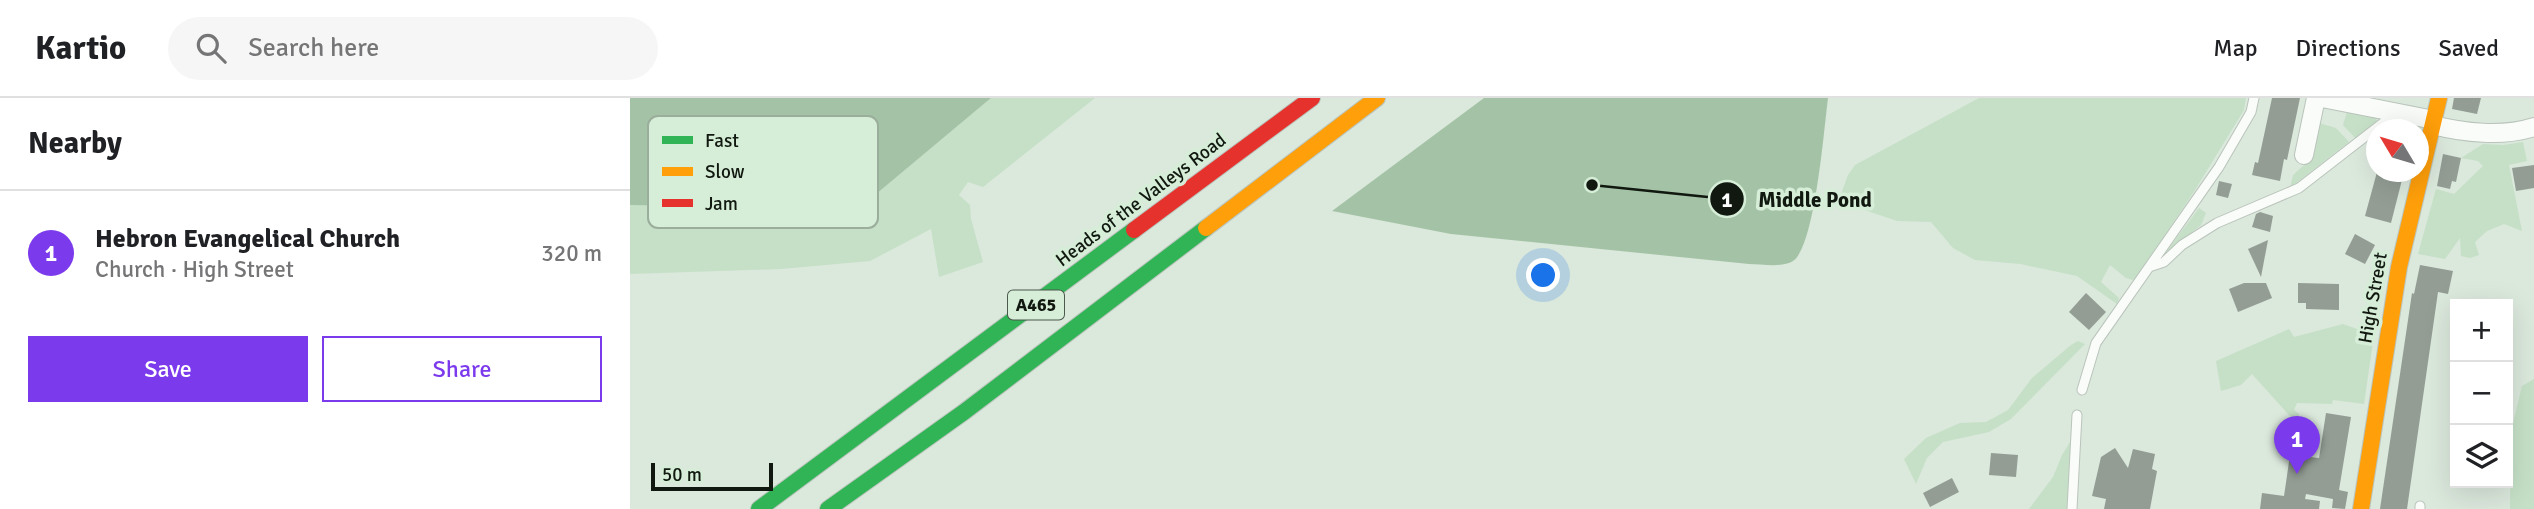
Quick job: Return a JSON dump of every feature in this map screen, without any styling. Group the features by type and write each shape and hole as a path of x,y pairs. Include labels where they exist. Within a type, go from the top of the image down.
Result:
{"main road":[{"name":"Heads of the Valleys Road","path":"759,509 1311,98"},
{"name":"A465","path":"828,509 964,412 1377,98"},
{"name":"High Street","path":"2361,509 2399,267 2439,98"}],"street":[{"path":"2304,155 2316,98"},
{"path":"2322,98 2473,131 2507,132 2534,127"}],"lane":[{"path":"2082,390 2096,344 2220,167 2251,112 2254,98"},
{"path":"2151,267 2164,262 2182,245 2217,223 2299,188 2388,119 2390,111"},
{"path":"2072,509 2077,415"}],"shaded area":[{"path":"630,98 991,98 878,192 878,116 648,116 648,205 630,205"},
{"path":"991,98 1095,98 983,187 968,182 959,195 970,205 971,219 983,262 939,277 931,229 870,261 781,269 630,274 630,205 648,205 648,228 878,228 878,192"},
{"path":"1484,98 1828,98 1813,211 1801,251 1793,261 1783,264 1749,264 1451,234 1332,211"},
{"path":"1979,98 2246,98 2244,110 2137,277 2133,280 2126,278 2110,265 2101,282 2119,298 2117,304 2077,276 2020,264 1975,260 1953,248 1931,222 1897,221 1847,204 1841,194 1855,165"},
{"path":"2347,112 2376,119 2366,119 2366,130 2355,138 2343,125"},
{"path":"2319,123 2336,128 2349,142 2290,188 2293,175 2313,157"},
{"path":"2523,142 2527,161 2509,165 2522,231 2504,224 2487,231 2475,242 2479,255 2470,258 2461,256 2460,238 2445,259 2418,254 2436,189 2454,194 2483,166 2478,161 2461,158 2483,144"},
{"path":"2199,208 2206,213 2201,225 2164,255"},
{"path":"2343,324 2374,335 2364,404 2333,400 2332,404 2297,403 2294,410 2299,414 2298,425 2252,374 2241,385 2221,391 2216,361 2289,329 2294,337"},
{"path":"2078,341 2085,344 2011,419 1989,432 1943,442 1927,458 1916,484 1904,459 1926,438 1960,423 1986,422 2008,410 2032,378"},
{"path":"2534,379 2534,509 2510,509 2510,488 2513,488 2513,424 2522,386"},
{"path":"2070,442 2072,457 2068,509 2029,509 2053,477"}],"building":[{"path":"2272,98 2300,98 2280,181 2252,175 2255,162 2258,163"},
{"path":"2454,98 2481,98 2477,114 2452,109"},
{"path":"2443,154 2461,158 2456,182 2452,181 2450,189 2437,186"},
{"path":"2534,165 2534,188 2516,191 2512,168"},
{"path":"2219,181 2232,184 2228,198 2216,195"},
{"path":"2374,182 2401,182 2391,223 2365,216"},
{"path":"2260,212 2273,216 2270,232 2252,227 2256,214"},
{"path":"2355,234 2375,245 2365,264 2345,254"},
{"path":"2268,240 2261,277 2248,249"},
{"path":"2420,265 2453,271 2448,294 2438,292 2407,509 2380,509 2412,293 2414,294"},
{"path":"2244,283 2266,283 2272,298 2238,312 2229,289"},
{"path":"2298,283 2339,284 2339,310 2306,309 2306,303 2298,303"},
{"path":"2086,293 2106,312 2089,330 2069,312"},
{"path":"2326,413 2351,417 2339,490 2348,492 2345,509 2332,508 2333,499 2306,494 2305,499 2320,501 2319,509 2260,509 2262,493 2284,496 2290,455 2319,458"},
{"path":"2115,448 2128,468 2133,449 2155,454 2152,469 2157,471 2150,509 2104,509 2106,499 2092,496 2101,457"},
{"path":"1991,453 2018,455 2016,477 1989,475"},
{"path":"1952,478 1959,492 1930,507 1923,493"}],"traffic: fast":[{"path":"828,509 964,412 1206,228"},
{"path":"759,509 1134,230"}],"traffic: slow":[{"path":"1206,228 1377,98"},
{"path":"2361,509 2399,267 2439,98"}],"traffic: jam":[{"path":"1134,230 1312,98"}],"place":[{"name":"Middle Pond","path":"1592,185"},
{"name":"Hebron Evangelical Church","path":"2297,474"}]}
